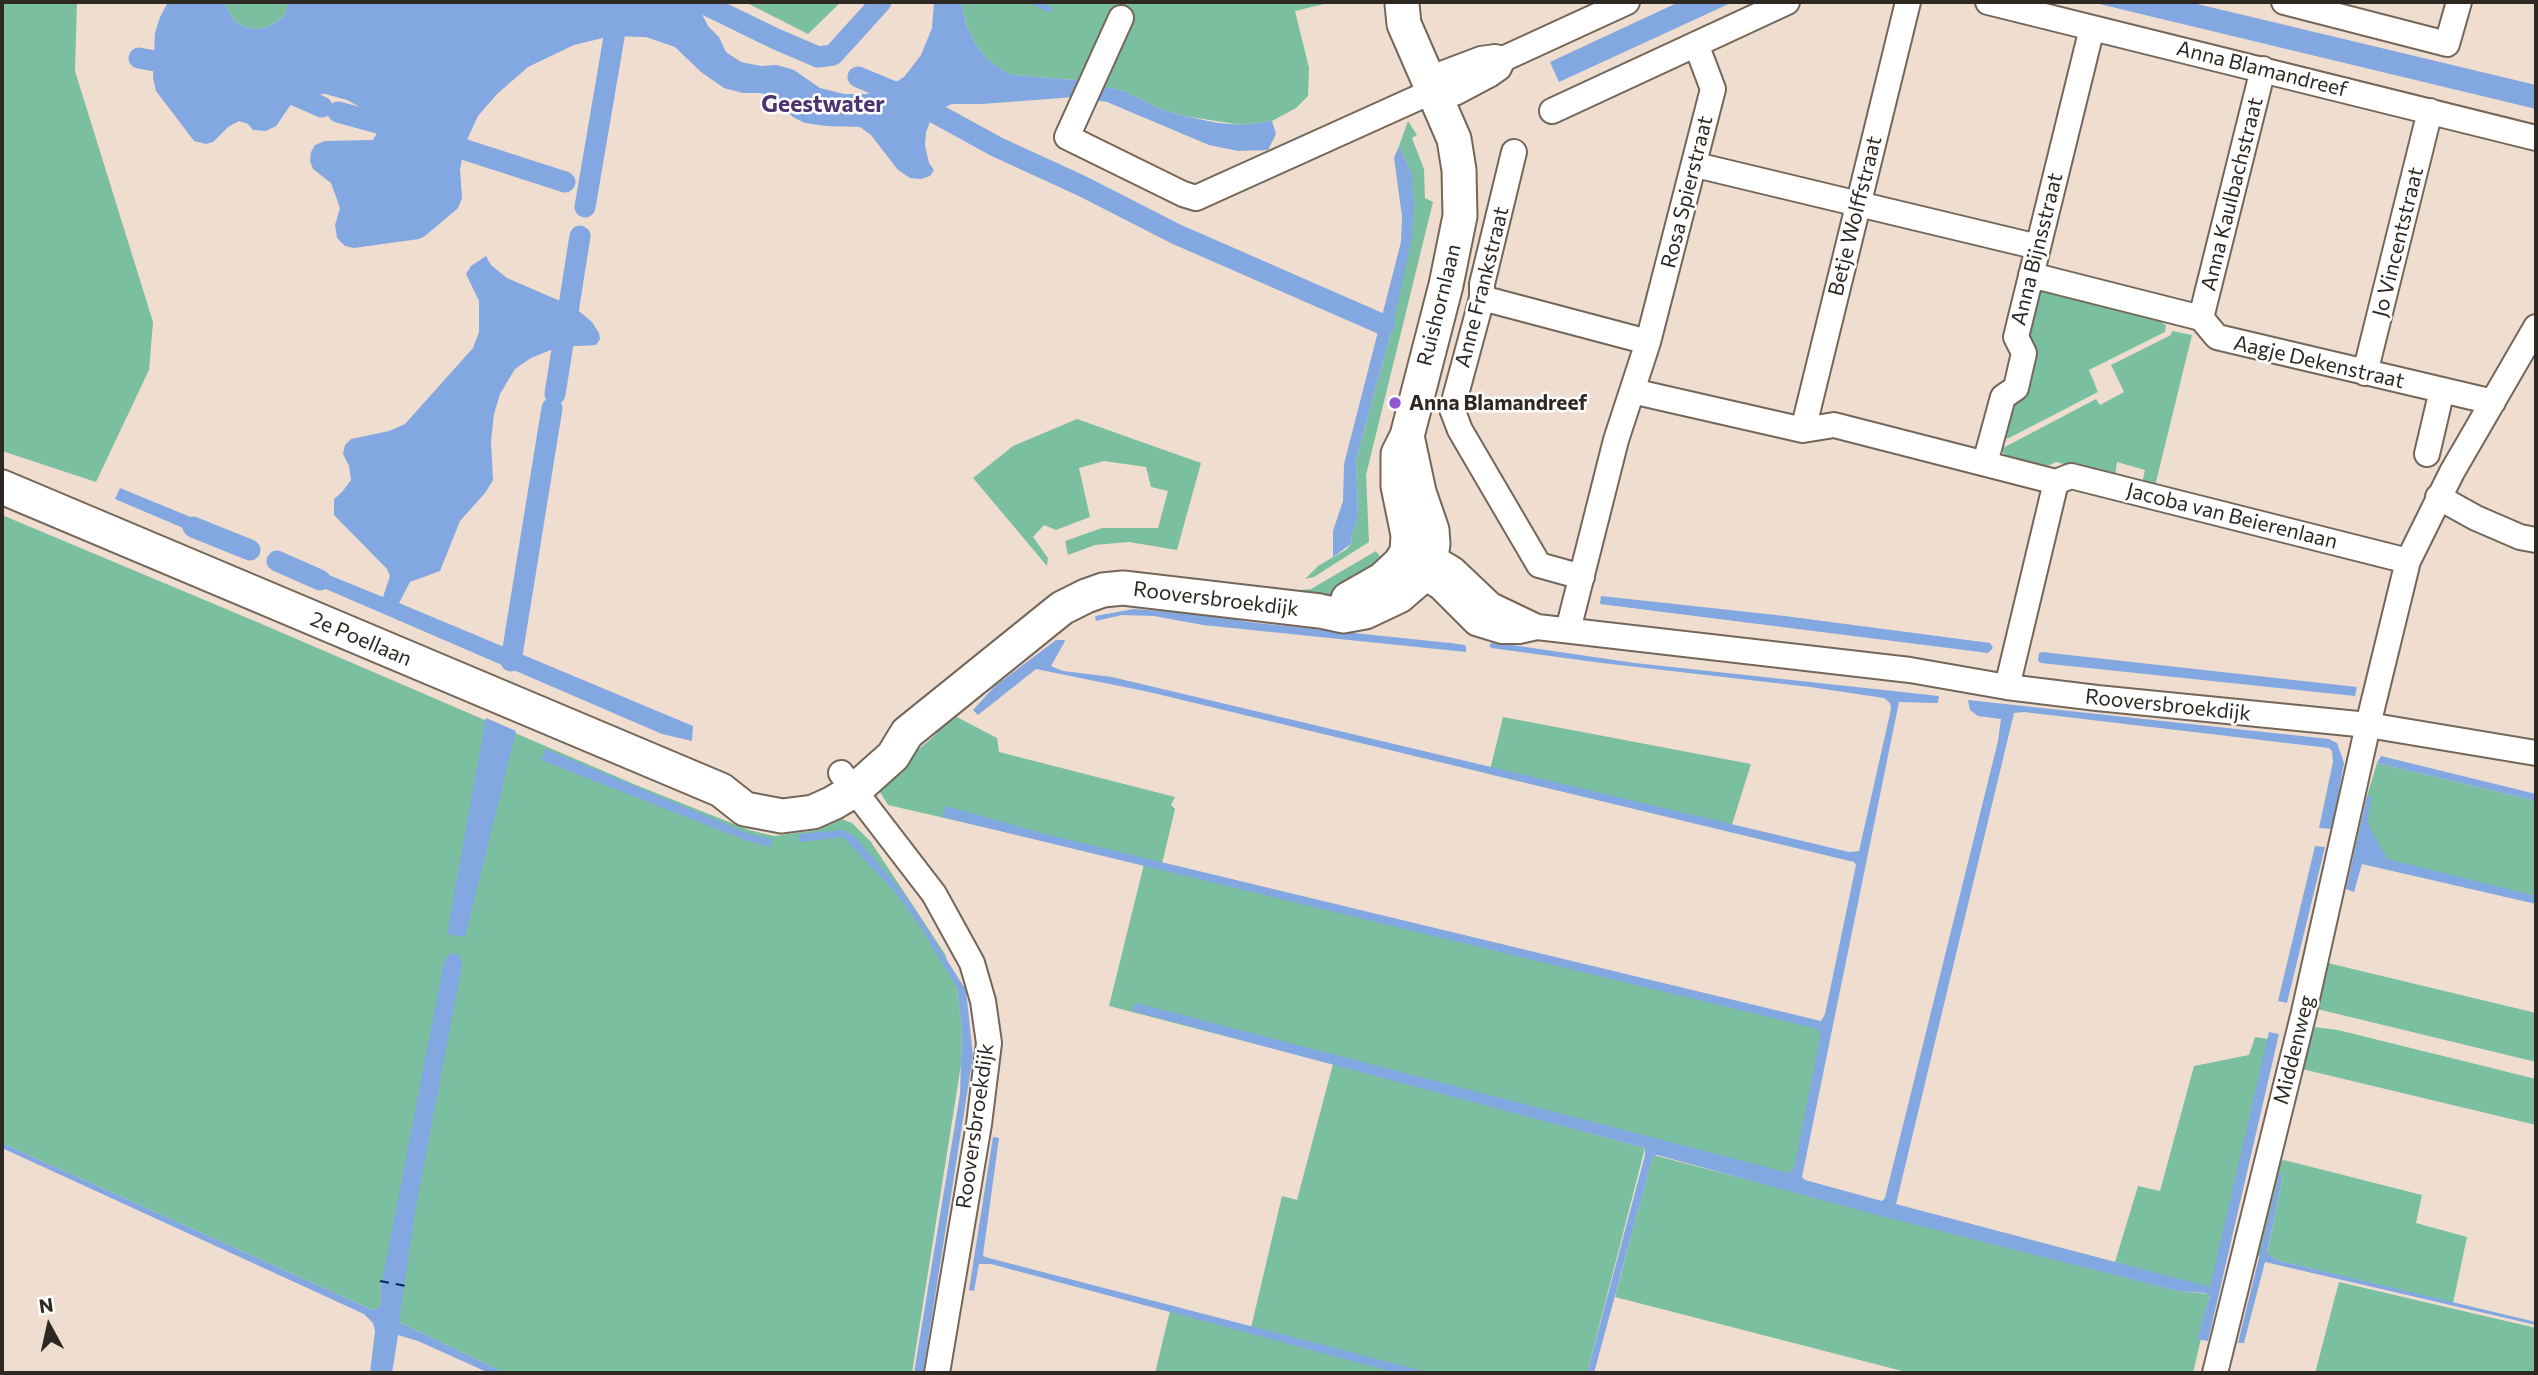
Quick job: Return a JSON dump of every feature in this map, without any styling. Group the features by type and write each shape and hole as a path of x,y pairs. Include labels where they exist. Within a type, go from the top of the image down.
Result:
{"main road":[{"name":"Ruishornlaan","path":"1401,3 1404,24 1444,86 1458,157 1460,216 1446,285 1407,436 1398,454 1398,486 1408,535 1420,561"},
{"name":"2e Poellaan","path":"2,487 721,790 772,794 803,793 848,781"},
{"name":"Rooversbroekdijk","path":"848,781 893,755 906,733 1062,608 1103,590 1123,588 1320,611 1367,590 1420,561"}],"street":[{"path":"1121,18 1067,137 1196,198 1444,86 1489,75 1499,68 1503,59 1627,2"},
{"path":"1552,111 1787,2"},
{"name":"Betje Wolffstraat","path":"1803,430 1908,2"},
{"name":"Anna Blamandreef","path":"1988,2 2536,138"},
{"path":"2284,2 2447,44 2459,2"},
{"name":"Anna Bijnsstraat","path":"1985,463 2003,397 2016,388 2024,353 2016,337 2092,27"},
{"name":"Rosa Spierstraat","path":"1568,630 1616,440 1648,342 1696,164 1713,89 1696,44"},
{"name":"Anna Kaulbachstraat","path":"2201,318 2263,69"},
{"name":"Jo Vincentstraat","path":"2365,373 2430,111"},
{"name":"Anne Frankstraat","path":"1514,152 1482,284 1482,298 1452,409 1460,430 1539,565 1581,577"},
{"path":"1696,164 2038,247"},
{"name":"Aagje Dekenstraat","path":"2031,275 2201,318 2217,338 2493,402"},
{"path":"1482,298 1648,342"},
{"path":"2368,725 2408,561 2438,497 2536,327"},
{"path":"2427,454 2442,390"},
{"name":"Jacoba van Beierenlaan","path":"1632,391 1803,430 1834,425 2056,482 2071,476 2408,561"},
{"path":"2007,687 2056,482"},
{"path":"2438,497 2476,518 2520,537 2536,540"},
{"name":"Rooversbroekdijk","path":"1420,561 1465,613 1483,626 1502,631 1537,627 1910,670 2007,687 2097,698 2368,725 2536,753"},
{"name":"Middenweg","path":"2215,1373 2304,1012 2368,725"},
{"name":"Rooversbroekdijk","path":"848,781 934,894 972,963 983,1001 989,1043 979,1124 937,1373"}],"green space":[{"path":"2,2 77,2 75,71 153,322 149,370 96,482 2,451"},
{"path":"224,2 289,2 280,20 256,29 234,21"},
{"path":"745,2 841,2 808,34"},
{"path":"961,2 1333,2 1295,11 1309,68 1308,96 1296,108 1272,121 1242,125 1184,116 1160,109 1124,91 1075,80 1011,75 990,62 976,45 966,24"},
{"path":"1408,121 1417,135 1412,138 1424,169 1425,198 1433,202 1366,475 1369,542 1314,577 1305,579 1318,566 1347,549 1351,544 1358,516 1356,460 1393,325 1411,172 1399,146"},
{"path":"2040,280 2165,312 2162,323 2166,325 2165,332 2089,370 2098,392 2007,439 2002,431"},
{"path":"2172,331 2192,335 2155,486 2142,483 2145,470 2117,462 2115,477 2056,462 2038,470 2009,462 2001,449 2096,399 2100,405 2124,392 2111,365 2171,335"},
{"path":"1077,419 1201,463 1177,550 1129,542 1095,545 1068,555 1065,541 1102,528 1158,528 1168,491 1151,487 1146,467 1104,461 1079,468 1090,517 1056,530 1044,525 1033,537 1048,558 1047,566 973,478 1013,446"},
{"path":"2,515 636,785 749,830 774,836 818,830 842,819 852,823 871,842 945,954 957,988 962,1029 961,1065 912,1373 505,1373 399,1322 397,1216 381,1287 380,1307 373,1310 2,1143"},
{"path":"1376,551 1386,565 1342,594 1309,600 1290,591 1311,589"},
{"path":"951,714 997,738 999,752 1175,797 1171,805 1175,809 1161,868 1825,1029 1793,1178 1497,1108 1645,1148 1587,1373 1155,1373 1170,1311 1250,1332 1282,1196 1297,1200 1333,1064 1109,1006 1144,864 888,805 880,792 880,783 935,735"},
{"path":"1503,717 1751,764 1730,831 1489,774"},
{"path":"2377,763 2536,801 2536,901 2353,857"},
{"path":"2328,963 2536,1013 2536,1062 2317,1009"},
{"path":"2314,1027 2338,1030 2536,1079 2536,1125 2302,1069 2310,1031"},
{"path":"2255,1037 2269,1039 2211,1288 2115,1262 2138,1186 2160,1191 2194,1066 2249,1055"},
{"path":"1653,1155 2178,1291 2210,1294 2198,1338 2201,1339 2193,1373 1910,1373 1615,1297"},
{"path":"2284,1160 2422,1195 2416,1223 2467,1237 2453,1303 2276,1260 2267,1254 2283,1175 2281,1173 2260,1256 2250,1255 2274,1164"},
{"path":"2339,1282 2536,1328 2536,1373 2315,1373"}],"water":[{"path":"168,2 224,2 234,21 256,29 280,20 286,12 288,2 702,2 702,14 708,26 719,37 726,52 741,62 761,66 777,65 794,70 820,88 844,94 867,94 904,77 921,55 932,28 934,2 961,2 966,24 976,45 990,62 1011,75 1075,80 1124,91 1160,109 1218,123 1242,125 1272,121 1276,134 1268,150 1238,151 1209,145 1107,102 1075,97 952,104 934,112 926,132 925,145 929,163 934,170 930,176 921,179 910,178 898,170 871,135 860,127 805,123 793,117 773,97 724,88 701,72 675,47 646,37 611,36 574,45 528,67 497,94 478,116 465,144 460,169 462,198 458,208 425,236 354,248 345,246 337,238 335,225 340,208 331,183 313,169 311,152 315,145 325,141 373,140 377,133 373,121 358,106 347,100 325,94 304,96 294,100 276,126 266,131 253,130 248,124 239,121 228,127 213,142 206,144 194,141 156,91 153,78 155,33"},
{"path":"1679,2 1733,2 1559,82 1550,62"},
{"path":"2091,2 2189,2 2536,85 2536,109"},
{"path":"1399,146 1411,172 1414,206 1412,238 1393,325 1356,460 1358,516 1351,544 1333,557 1333,531 1343,501 1344,464 1401,242 1402,216 1394,158"},
{"path":"486,256 491,265 507,278 574,307 592,322 600,339 596,345 558,347 531,358 515,369 500,394 494,414 491,441 493,480 460,521 440,571 410,582 399,603 693,726 692,741 662,734 291,574 297,562 383,597 390,576 387,569 334,515 334,499 351,480 349,466 343,454 345,445 351,439 389,431 405,424 473,348 479,332 479,301 466,274 471,266"},
{"path":"120,488 222,530 216,542 115,499"},
{"path":"1601,596 1785,616 1990,643 1993,648 1988,653 1600,604"},
{"path":"1134,609 1213,615 1248,622 1450,643 1465,645 1466,652 1203,625 1154,616 1122,615 1096,621 1095,616"},
{"path":"1056,640 1065,640 1051,666 1063,671 1112,677 1849,852 1859,851 1891,709 1890,703 1884,698 1602,663 1491,648 1489,645 1512,645 1635,663 1939,696 1938,703 1899,702 1802,1177 1882,1201 1885,1198 1998,741 2001,719 1978,716 1970,710 1968,700 2329,739 2337,743 2344,763 2332,829 2319,828 2333,762 2329,748 2014,713 1896,1204 2210,1287 2269,1032 2279,1034 2208,1341 2197,1339 2210,1295 2205,1293 2178,1291 1877,1215 1657,1155 1653,1156 1594,1373 1587,1373 1645,1148 1132,1011 1136,1003 1789,1173 1794,1168 1820,1039 1818,1029 942,817 946,806 1045,834 1821,1021 1825,1014 1856,865 1854,862 1149,692 1036,669 978,715 973,710 995,686"},
{"path":"2039,653 2357,687 2355,696 2041,663 2038,661"},
{"path":"486,718 516,731 465,937 447,934"},
{"path":"546,749 752,835 773,839 770,847 745,840 541,760"},
{"path":"2381,756 2536,794 2536,801 2377,763"},
{"path":"2367,796 2372,797 2367,822 2387,859 2536,896 2536,904 2362,864 2354,892 2346,889"},
{"path":"843,830 855,837 906,896 966,990 973,1056 923,1373 914,1373 960,1094 962,1029 957,988 897,894 843,837 800,842 799,834"},
{"path":"2315,846 2325,847 2287,1003 2278,1001"},
{"path":"450,953 459,955 462,965 415,1212 399,1322 505,1373 489,1373 418,1341 398,1335 392,1373 370,1373 375,1331 373,1323 364,1314 2,1148 2,1143 373,1310 380,1307 381,1287 444,962"},
{"path":"993,1137 999,1138 983,1255 985,1257 1431,1373 1397,1373 991,1264 979,1264 974,1291 969,1290"},
{"path":"2280,1172 2283,1175 2267,1253 2276,1260 2536,1322 2536,1325 2265,1262 2244,1343 2238,1343"}],"waterway":[{"path":"585,207 620,2"},
{"path":"700,2 818,57 833,55 881,2"},
{"path":"1034,2 1049,9"},
{"path":"139,58 181,66"},
{"path":"858,77 904,96 997,147 1176,234 1384,325"},
{"path":"274,90 292,94 322,107"},
{"path":"338,112 400,129"},
{"path":"438,141 565,182"},
{"path":"555,394 580,236"},
{"path":"511,661 552,408"},
{"path":"193,527 250,550"},
{"path":"277,561 320,580"}],"ferry route":[{"path":"380,1281 411,1287"}],"place":[{"name":"Anna Blamandreef","path":"1395,403"}],"district":[{"name":"Geestwater","path":"823,104"}]}
